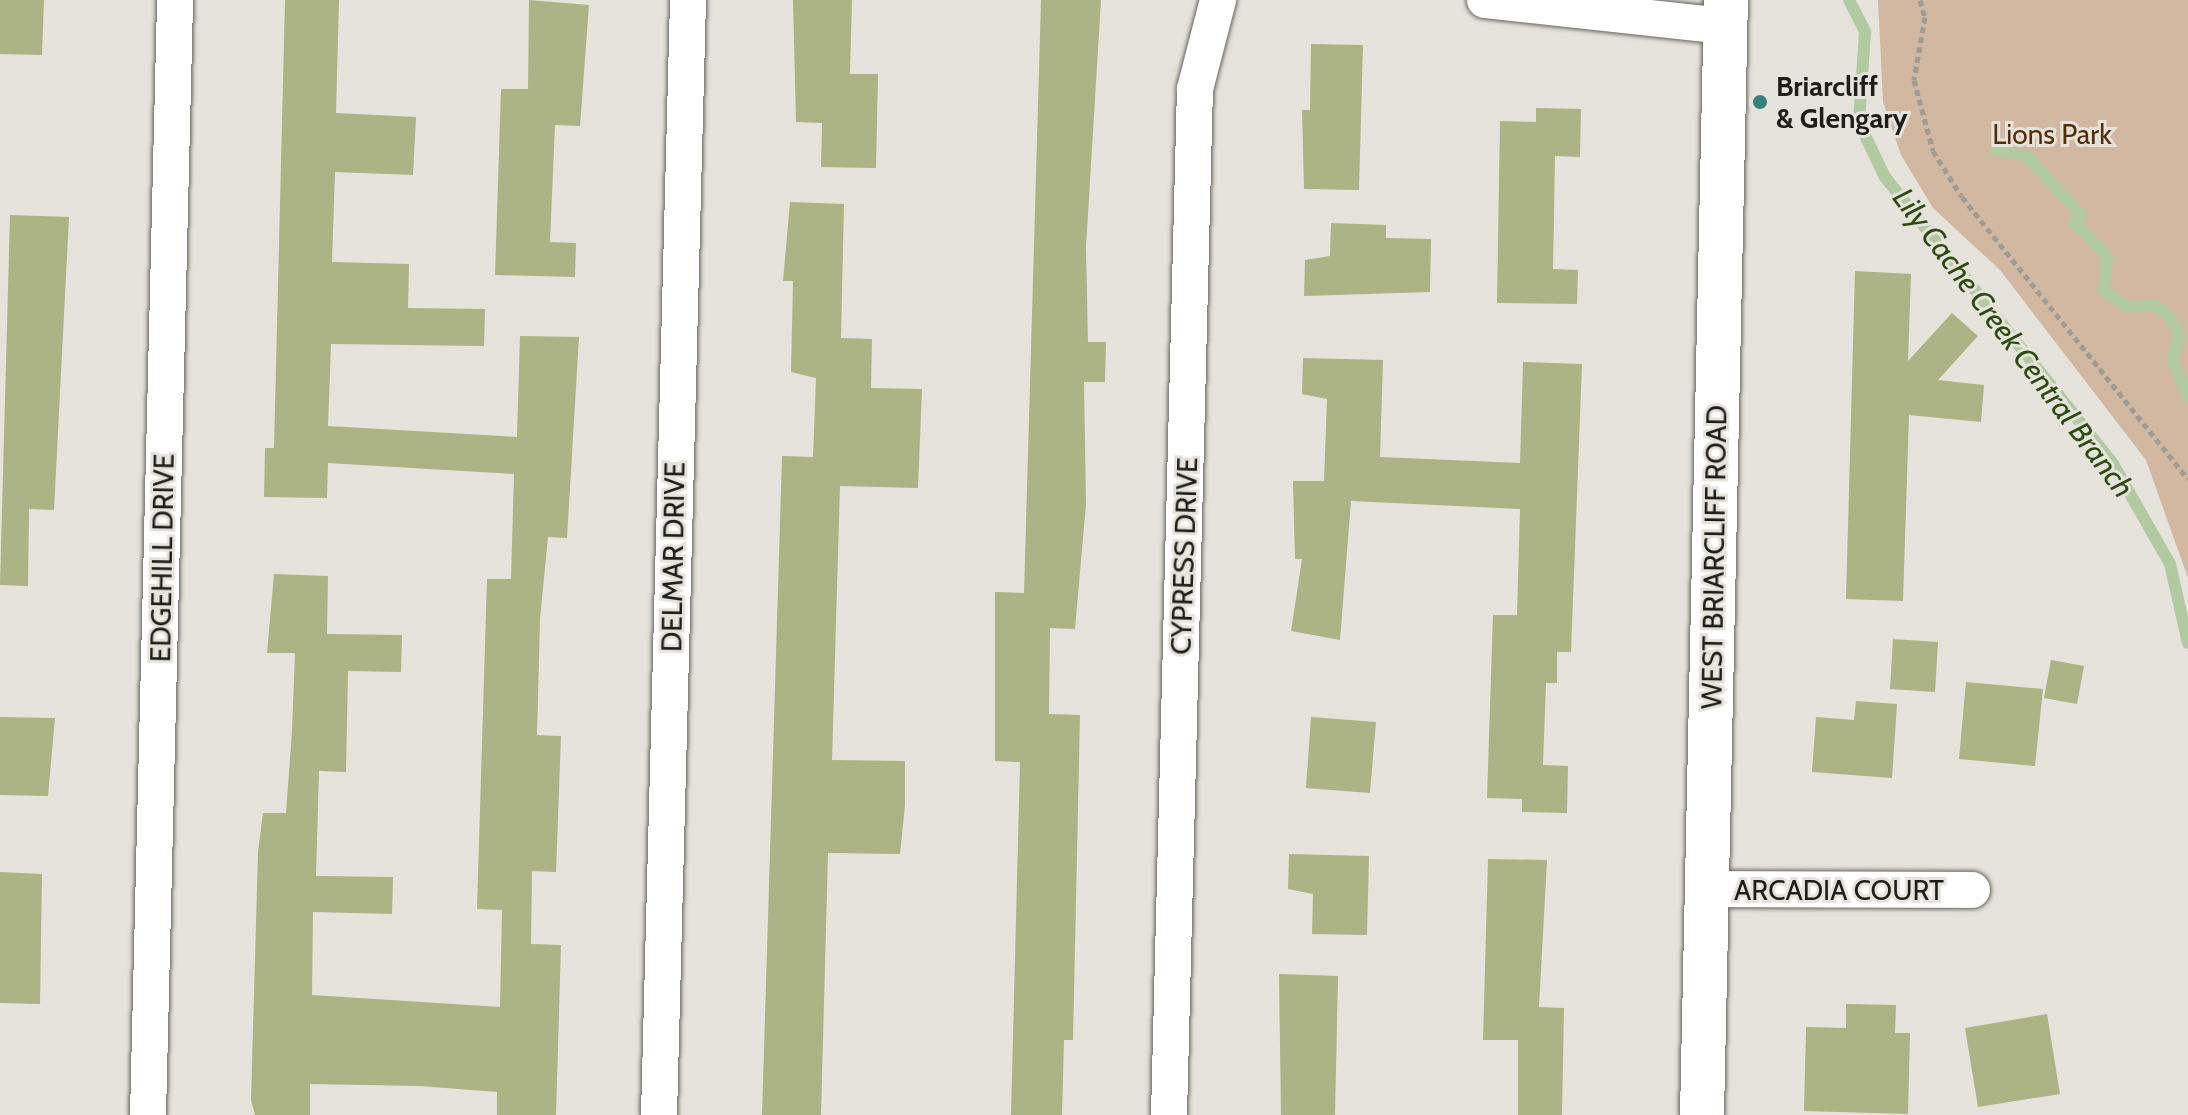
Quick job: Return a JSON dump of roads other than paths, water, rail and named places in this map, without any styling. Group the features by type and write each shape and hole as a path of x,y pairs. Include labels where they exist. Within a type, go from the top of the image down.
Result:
{"street":[{"name":"EDGEHILL DRIVE","path":"148,1115 175,0"},
{"name":"DELMAR DRIVE","path":"659,1115 688,0"},
{"name":"CYPRESS DRIVE","path":"1169,1115 1195,89 1218,0"},
{"path":"1485,0 1726,13"},
{"name":"WEST BRIARCLIFF ROAD","path":"1702,1115 1726,13"},
{"name":"ARCADIA COURT","path":"1706,889 1972,890"}],"waterway":[{"name":"Lily Cache Creek Central Branch","path":"1849,0 1865,32 1859,123 1885,177 2113,464 2170,564 2188,643"},
{"path":"1996,150 2028,157 2081,215 2074,222 2108,257 2104,291 2127,307 2155,305 2168,315 2180,335 2172,358 2188,397"}],"place":[{"name":"Briarcliff & Glengary","path":"1760,102"}],"park label":[{"name":"Lions Park","path":"2052,134"}]}
